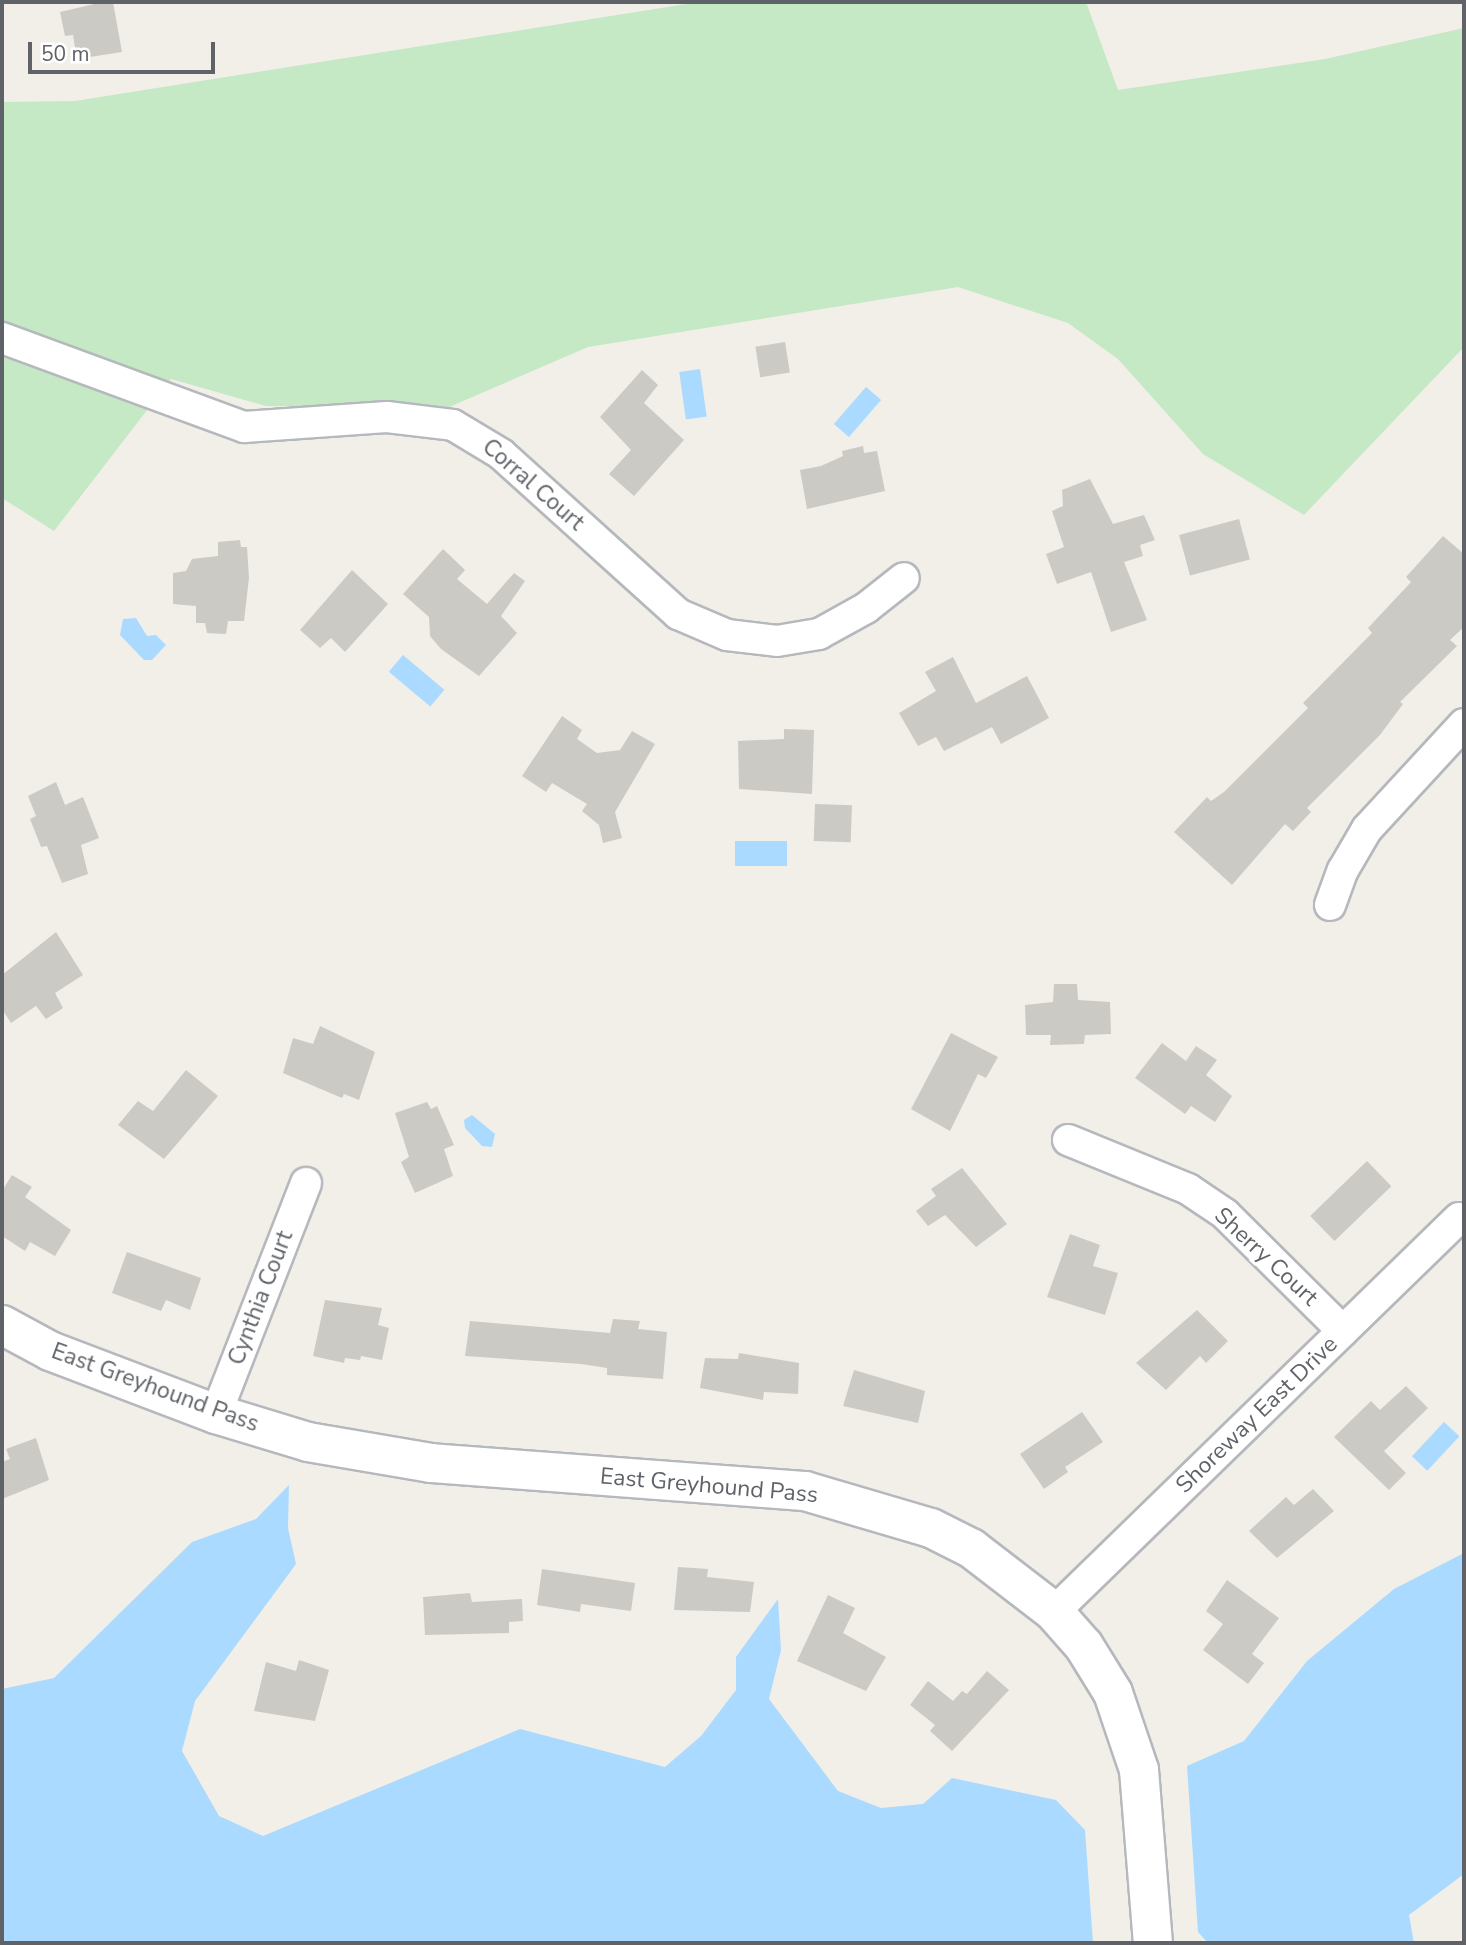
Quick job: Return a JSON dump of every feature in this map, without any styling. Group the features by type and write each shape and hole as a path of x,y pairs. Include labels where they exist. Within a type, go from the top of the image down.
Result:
{"street":[{"name":"Corral Court","path":"2,338 244,427 387,417 453,425 500,454 678,614 727,635 777,641 819,634 866,608 904,578"},
{"path":"1331,905 1343,870 1367,829 1464,724"},
{"name":"Sherry Court","path":"1068,1140 1188,1189 1225,1214 1343,1331"},
{"name":"Cynthia Court","path":"216,1414 306,1183"},
{"name":"Shoreway East Drive","path":"1054,1612 1459,1218"},
{"name":"East Greyhound Pass","path":"2,1325 50,1351 216,1414 308,1442 431,1463 806,1491 941,1533 1011,1574 1054,1612 1084,1646 1113,1693 1127,1727 1139,1770 1153,1943"}],"green space":[{"path":"699,2 1086,2 1118,90 1325,59 1464,28 1464,347 1304,515 1203,454 1118,359 1068,323 958,287 588,347 447,408 266,406 171,379 54,531 2,498 2,102 75,101"}],"water":[{"path":"700,369 707,417 686,419 679,372"},
{"path":"866,387 881,400 849,437 834,424"},
{"path":"136,618 147,636 156,635 166,645 152,660 144,660 120,635 123,619"},
{"path":"403,655 444,690 430,707 389,672"},
{"path":"735,841 787,841 787,866 735,866"},
{"path":"472,1115 495,1134 492,1147 482,1146 465,1128 464,1120"},
{"path":"1444,1422 1459,1436 1427,1471 1412,1456"},
{"path":"289,1485 288,1528 296,1564 195,1701 182,1751 219,1816 263,1836 520,1729 665,1767 701,1736 736,1690 736,1657 778,1599 781,1650 769,1699 838,1791 881,1808 923,1804 952,1778 1056,1800 1085,1830 1093,1943 2,1943 2,1689 54,1678 192,1542 256,1519"},
{"path":"1464,1553 1464,1874 1409,1915 1414,1943 1208,1943 1198,1932 1187,1766 1244,1741 1307,1661 1394,1589"}],"building":[{"path":"113,2 122,52 77,59 73,35 65,36 60,12"},
{"path":"785,342 790,373 760,377 755,347"},
{"path":"642,370 658,385 644,403 684,440 634,496 609,474 631,450 600,417"},
{"path":"863,446 864,453 877,451 885,491 807,509 800,470 821,466 843,456 842,451"},
{"path":"1090,479 1113,524 1144,515 1155,540 1140,545 1143,556 1124,562 1147,620 1111,632 1091,572 1057,584 1046,554 1064,547 1052,511 1063,506 1062,490"},
{"path":"1239,519 1250,560 1190,576 1179,535"},
{"path":"1443,536 1464,554 1464,627 1450,640 1457,646 1400,702 1403,704 1380,735 1307,808 1311,812 1293,831 1285,824 1232,885 1174,832 1207,797 1211,801 1224,792 1308,708 1303,703 1372,633 1368,628 1411,582 1406,577"},
{"path":"240,540 241,547 247,547 249,578 244,621 228,621 226,634 207,633 205,623 196,623 196,606 173,604 173,573 186,571 192,559 218,556 218,542"},
{"path":"443,549 465,570 457,579 487,604 514,573 525,581 501,616 517,633 479,676 441,649 430,636 429,617 403,594"},
{"path":"352,570 388,604 345,652 331,638 320,648 300,630"},
{"path":"953,657 976,703 1027,676 1049,718 1001,744 992,727 944,751 936,737 918,746 899,713 936,691 925,672"},
{"path":"562,716 582,730 577,739 597,753 620,750 632,731 655,744 615,812 622,838 603,843 599,825 582,811 587,804 552,783 546,792 522,776"},
{"path":"784,729 814,730 812,794 739,789 738,741 784,739"},
{"path":"56,782 65,805 83,797 99,838 81,845 88,874 62,883 47,846 41,847 30,819 36,816 28,796"},
{"path":"815,804 852,805 851,842 814,841"},
{"path":"56,932 83,975 55,993 63,1008 46,1019 36,1006 11,1023 2,1009 2,975"},
{"path":"1054,984 1077,984 1078,1000 1110,1002 1111,1034 1085,1035 1084,1044 1050,1045 1051,1035 1026,1035 1025,1005 1053,1002"},
{"path":"320,1026 375,1052 359,1100 344,1094 342,1098 283,1073 293,1038 313,1044"},
{"path":"951,1033 998,1057 986,1078 978,1074 950,1131 911,1109"},
{"path":"1162,1043 1186,1061 1196,1046 1217,1060 1206,1075 1232,1096 1215,1122 1191,1106 1185,1114 1135,1078"},
{"path":"186,1070 218,1096 164,1159 118,1125 138,1101 153,1111"},
{"path":"427,1102 431,1109 437,1106 454,1145 444,1149 453,1176 415,1193 401,1162 409,1157 395,1113"},
{"path":"1367,1161 1391,1186 1334,1241 1310,1216"},
{"path":"962,1168 1007,1224 976,1247 945,1215 928,1226 916,1211 936,1196 931,1189"},
{"path":"12,1175 32,1187 25,1197 71,1230 55,1256 30,1242 25,1251 2,1236 2,1191"},
{"path":"1070,1234 1100,1245 1093,1266 1118,1273 1105,1315 1047,1297"},
{"path":"127,1252 201,1278 190,1310 166,1300 161,1311 112,1293"},
{"path":"325,1300 382,1308 378,1325 389,1328 382,1360 361,1356 360,1360 345,1358 344,1363 313,1356"},
{"path":"1197,1310 1228,1341 1206,1363 1200,1356 1166,1390 1136,1363"},
{"path":"613,1319 640,1321 638,1329 667,1332 663,1379 607,1375 607,1368 581,1364 465,1356 470,1321 610,1333"},
{"path":"739,1353 799,1363 798,1394 764,1392 763,1400 700,1388 705,1358 738,1359"},
{"path":"854,1370 925,1391 918,1423 843,1406"},
{"path":"1406,1386 1428,1408 1384,1451 1406,1473 1389,1490 1334,1437 1371,1401 1380,1410"},
{"path":"1082,1412 1103,1442 1065,1467 1068,1472 1044,1489 1020,1454"},
{"path":"36,1438 49,1480 2,1499 2,1462 10,1459 6,1449"},
{"path":"1313,1489 1334,1511 1277,1558 1249,1531 1286,1497 1294,1505"},
{"path":"678,1567 708,1569 707,1577 754,1582 750,1612 674,1610"},
{"path":"542,1569 635,1583 631,1611 581,1604 580,1612 537,1605"},
{"path":"1227,1580 1279,1618 1252,1654 1264,1663 1248,1684 1203,1650 1223,1624 1206,1611"},
{"path":"470,1593 472,1602 522,1599 523,1621 509,1622 509,1633 425,1635 423,1597"},
{"path":"828,1595 855,1608 843,1633 886,1657 866,1691 797,1661"},
{"path":"299,1660 329,1670 315,1721 254,1711 266,1662 296,1671"},
{"path":"987,1671 1009,1690 952,1751 930,1731 935,1725 910,1705 928,1681 953,1701 962,1691 967,1694"}]}
